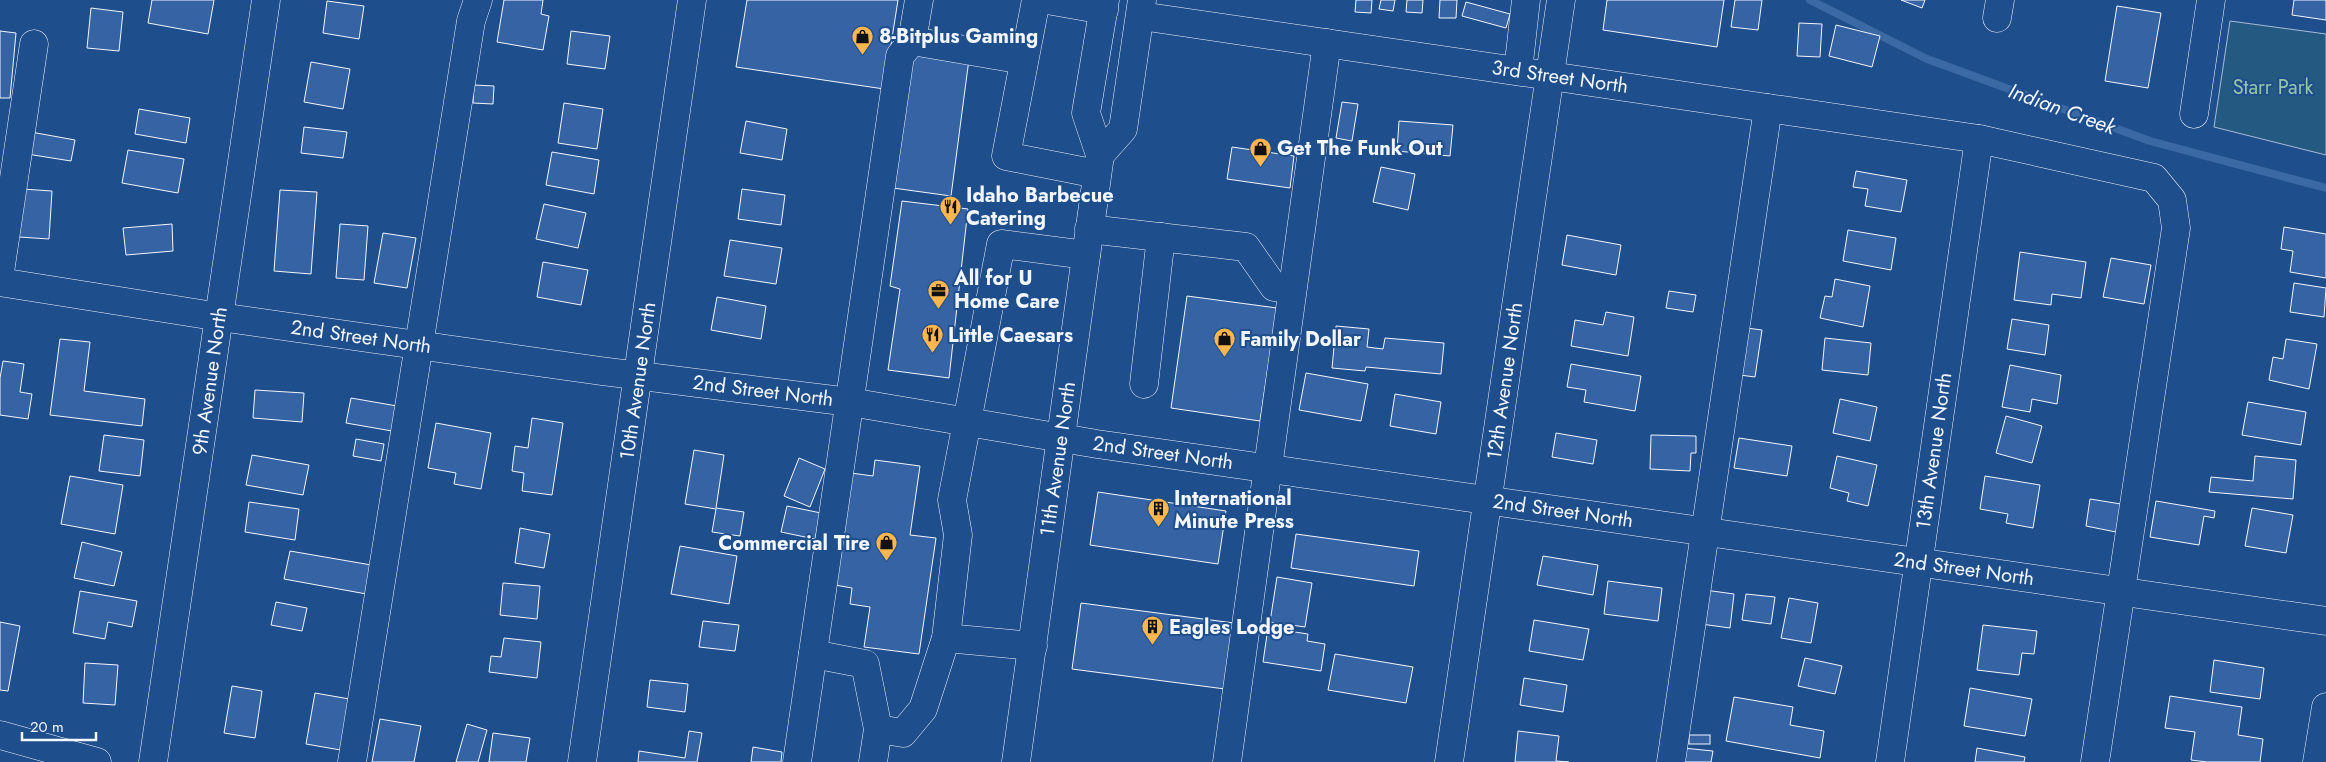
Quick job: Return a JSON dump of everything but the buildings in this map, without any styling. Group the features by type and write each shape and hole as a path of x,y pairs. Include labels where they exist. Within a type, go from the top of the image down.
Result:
{"street":[{"name":"9th Avenue North","path":"153,762 266,0"},
{"path":"352,762 471,21 478,0"},
{"name":"10th Avenue North","path":"582,762 692,0"},
{"path":"797,762 900,56 912,40 919,0"},
{"path":"1036,0 1006,156 1098,164 1123,129 1141,8"},
{"path":"1047,0 1104,5"},
{"path":"1518,71 1526,0"},
{"name":"12th Avenue North","path":"1449,762 1561,0"},
{"path":"2194,114 2210,0"},
{"name":"11th Avenue North","path":"1016,762 1098,164 1086,113 1104,5"},
{"name":"3rd Street North","path":"1141,8 1327,43 1978,139 2154,178 2172,200 2176,228 2095,762"},
{"path":"912,40 1024,60"},
{"path":"1227,762 1327,43"},
{"path":"0,272 34,44"},
{"path":"1671,762 1768,108"},
{"name":"13th Avenue North","path":"1890,762 1978,139"},
{"path":"878,729 903,733 922,709 946,638 958,535 952,500 969,422 1001,244 1087,242 1161,237 1246,247 1274,287 1292,290"},
{"path":"1144,384 1161,237"},
{"name":"2nd Street North","path":"0,282 220,318 850,402 1061,438 2326,621"},
{"path":"946,638 1032,646"},
{"path":"813,654 865,664 878,729 872,762"},
{"path":"2317,762 2326,707"},
{"path":"0,735 97,762"}],"green space":[{"name":"Starr Park","path":"2230,21 2326,34 2326,155 2214,127"}],"waterway":[{"name":"Indian Creek","path":"1810,0 1927,59 2150,141 2326,188"}],"place":[{"name":"8-Bitplus Gaming","path":"863,55"},
{"name":"Get The Funk Out","path":"1261,167"},
{"name":"Idaho Barbecue Catering","path":"950,225"},
{"name":"All for U Home Care","path":"938,309"},
{"name":"Little Caesars","path":"932,354"},
{"name":"Family Dollar","path":"1224,358"},
{"name":"International Minute Press","path":"1158,528"},
{"name":"Commercial Tire","path":"886,562"},
{"name":"Eagles Lodge","path":"1153,646"}]}
